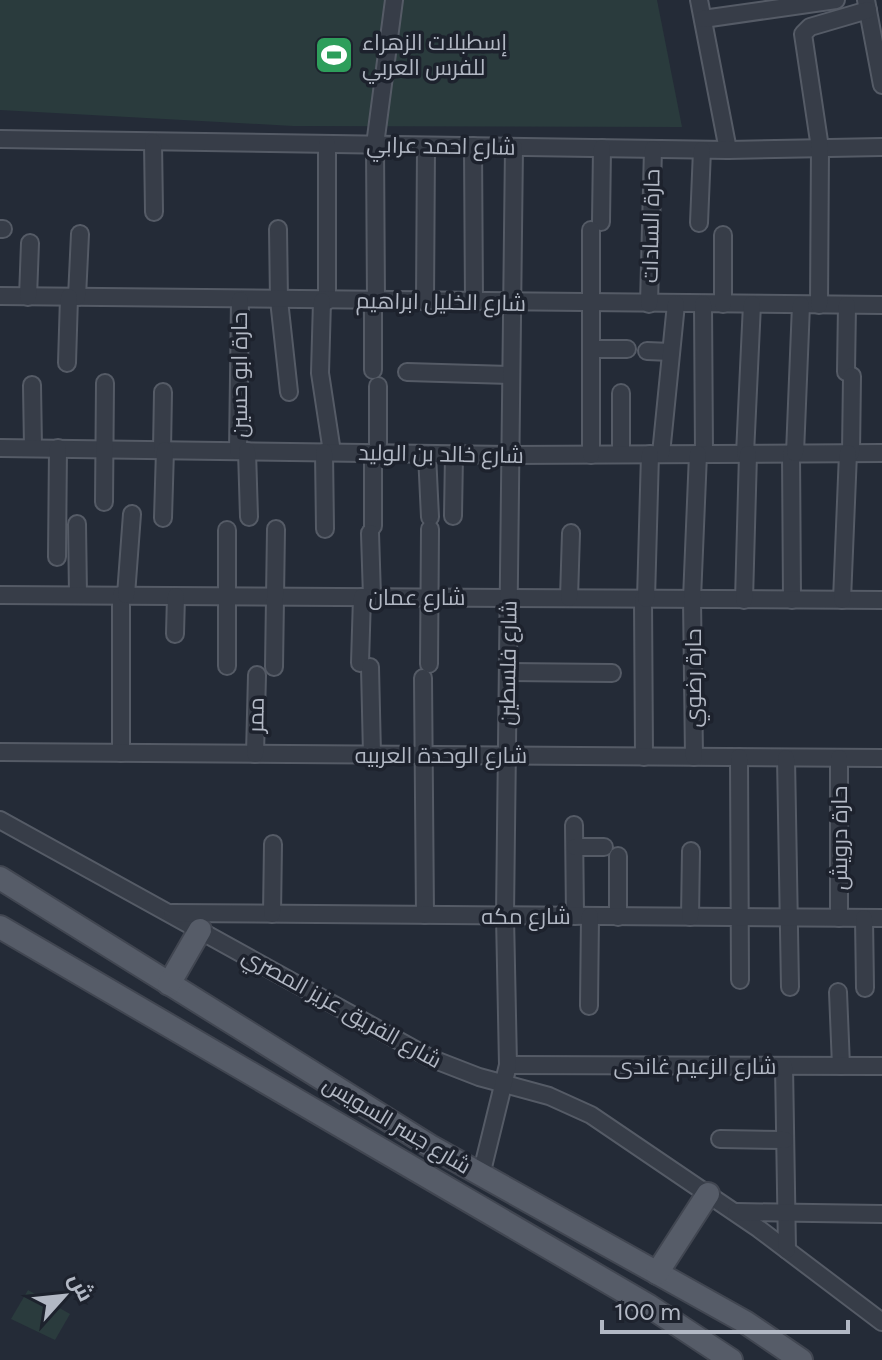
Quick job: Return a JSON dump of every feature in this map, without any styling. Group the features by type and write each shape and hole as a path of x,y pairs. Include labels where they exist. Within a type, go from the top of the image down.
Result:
{"main road":[{"name":"شارع جسر السويس","path":"0,878 481,1175 745,1322 801,1360"},
{"name":"شارع جسر السويس","path":"0,927 636,1298 731,1360"},
{"path":"169,984 200,930"},
{"path":"657,1273 708,1194"}],"street":[{"path":"372,755 365,665 375,453 375,145 394,0"},
{"path":"699,0 728,150"},
{"path":"703,19 836,0"},
{"path":"819,305 820,148 803,34 810,27 867,5 878,46 882,85"},
{"name":"شارع احمد عرابي","path":"0,139 702,150 882,147"},
{"path":"153,142 154,212"},
{"path":"325,529 328,452 320,373 325,301 327,144"},
{"path":"425,302 426,146"},
{"path":"473,146 474,303"},
{"name":"شارع فلسطين","path":"481,1175 508,1065 505,916 514,147"},
{"path":"591,455 591,304 602,148"},
{"name":"حارة السادات","path":"649,304 653,149"},
{"path":"699,223 702,150"},
{"path":"278,229 279,300 289,392"},
{"path":"67,363 80,234"},
{"path":"723,235 723,304"},
{"path":"28,297 30,243"},
{"name":"شارع الخليل ابراهيم","path":"0,296 882,305"},
{"name":"حارة ابو حسين","path":"240,300 243,451 249,517"},
{"path":"644,757 645,599 655,454 669,376 676,304"},
{"name":"حارة رضوي","path":"694,757 692,599 701,454 703,304"},
{"path":"744,600 752,304"},
{"path":"792,600 793,453 801,305"},
{"path":"842,600 850,453 847,305"},
{"path":"591,349 627,349"},
{"path":"647,351 671,352"},
{"path":"407,372 511,375"},
{"path":"104,502 105,383"},
{"path":"32,385 33,448"},
{"path":"163,392 163,518"},
{"path":"621,393 621,454"},
{"name":"شارع خالد بن الوليد","path":"0,448 510,455 882,453"},
{"path":"57,557 58,448"},
{"path":"425,915 423,755 430,523 427,454"},
{"path":"453,516 454,454"},
{"path":"121,753 123,595 132,514"},
{"path":"77,524 78,595"},
{"path":"274,667 276,529"},
{"path":"227,530 227,666"},
{"path":"569,598 571,533"},
{"name":"شارع عمان","path":"0,595 882,600"},
{"path":"175,634 176,596"},
{"path":"508,672 612,673"},
{"name":"ممر","path":"255,754 257,675"},
{"name":"شارع الوحدة العربيه","path":"0,752 882,758"},
{"path":"739,757 740,980"},
{"path":"786,758 790,987"},
{"name":"حارة درويش","path":"839,758 839,918"},
{"name":"شارع الفريق عزيز المصري","path":"0,820 406,1046 454,1069 549,1096 591,1115 734,1212 882,1322"},
{"path":"574,825 589,1006"},
{"path":"272,914 273,844"},
{"path":"575,847 611,851 618,917"},
{"path":"690,917 691,851"},
{"name":"شارع مكه","path":"170,913 882,918"},
{"path":"864,918 865,988"},
{"path":"838,992 841,1066"},
{"name":"شارع الزعيم غاندى","path":"508,1065 882,1066"},
{"path":"784,1066 787,1250"},
{"path":"720,1139 785,1140"},
{"path":"734,1212 882,1214"}],"shaded area":[{"name":"إسطبلات الزهراء للفرس العربي","path":"0,0 657,0 682,127 293,126 0,110"},
{"path":"28,1290 70,1314 55,1340 11,1319"}],"place":[{"name":"إسطبلات الزهراء للفرس العربي","path":"334,55"}]}
